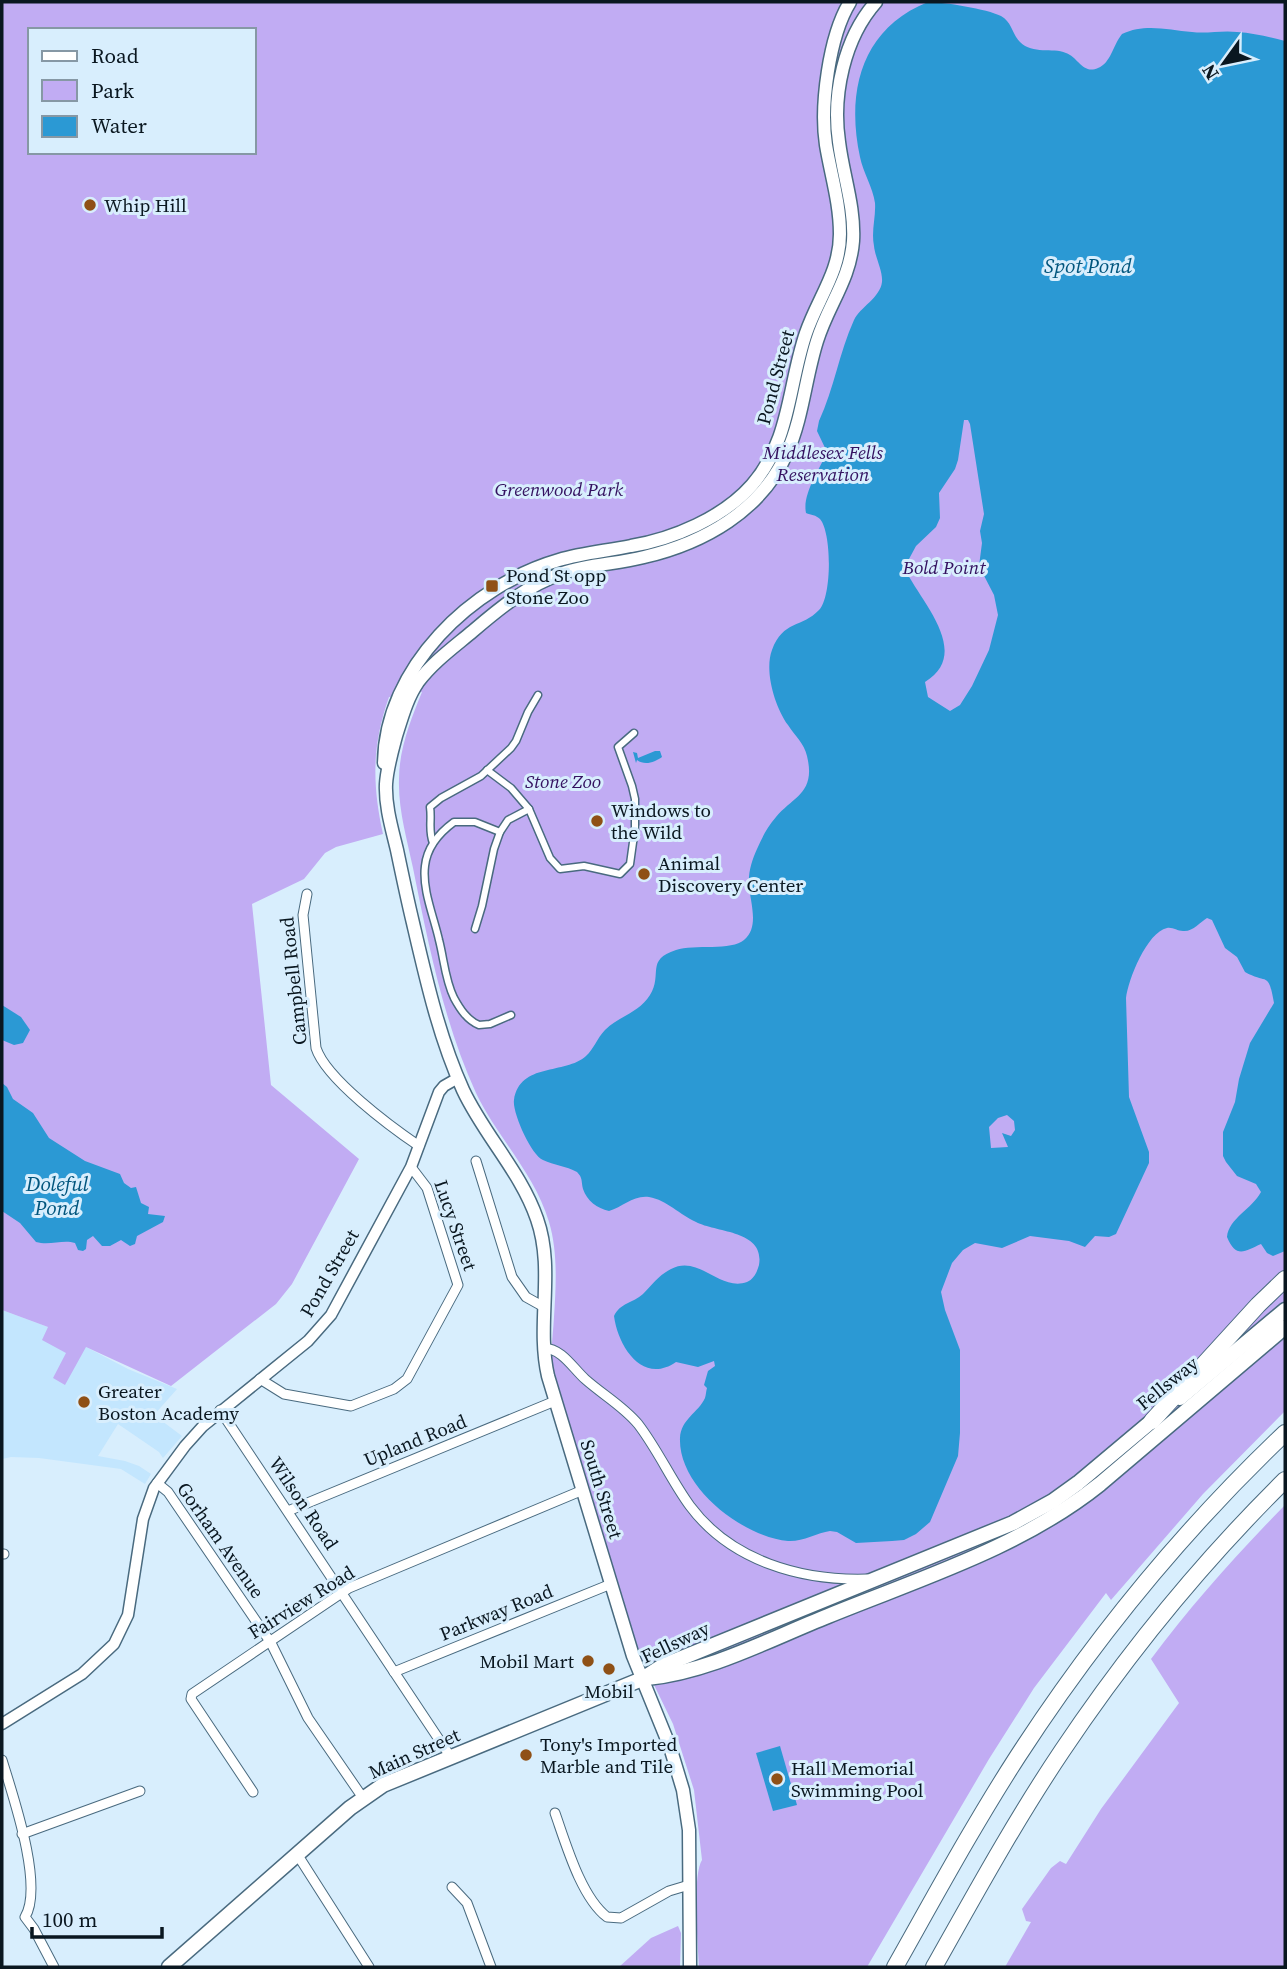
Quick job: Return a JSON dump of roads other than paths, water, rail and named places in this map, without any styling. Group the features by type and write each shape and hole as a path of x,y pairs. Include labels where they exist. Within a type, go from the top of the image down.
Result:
{"highway":[{"path":"1152,1421 1285,1279"},
{"path":"895,1967 989,1802 1071,1679 1128,1603 1176,1547 1285,1433"},
{"path":"934,1967 1022,1813 1086,1716 1175,1600 1285,1480"}],"main road":[{"name":"Pond Street","path":"458,1078 418,946 389,815 384,761 387,735 409,677 430,647 474,604 508,580 541,566 570,557 646,543 704,520 748,490 768,461 790,404 806,334 831,279 839,252 839,207 826,146 824,117 826,85 841,18 836,2"},
{"path":"850,2 841,18 860,24"},
{"name":"Pond Street","path":"386,781 404,712 419,682 439,660 509,601 536,584 569,571 643,558 693,540 740,514 758,498 775,476 789,448 801,412 819,335 845,281 851,256 852,208 839,145 837,113 842,74 860,24 874,3"},
{"name":"South Street","path":"458,1078 477,1116 526,1194 537,1217 545,1255 546,1369 611,1584 683,1790 689,1830 690,1967"},
{"name":"Fellsway","path":"642,1679 663,1666 1000,1530 1040,1509 1078,1483 1285,1310"},
{"name":"Fellsway","path":"642,1679 670,1675 730,1655 978,1555 1036,1528 1069,1508 1100,1484 1285,1326"},
{"name":"Main Street","path":"169,1967 297,1854 363,1798 383,1785 642,1679"}],"street":[{"path":"433,843 428,831 430,807 441,797 471,783 516,741 538,695"},
{"path":"487,770 510,788 529,809 550,858 560,869 584,866 620,874 630,864 633,855 636,815 632,786 618,747 634,733"},
{"path":"475,929 500,832 508,820 529,809"},
{"path":"500,832 475,822 461,821 451,825 433,843 425,864 425,881 454,999 467,1017 479,1025 490,1024 511,1015"},
{"name":"Campbell Road","path":"307,894 303,915 316,1048 320,1058 331,1074 419,1146"},
{"name":"Pond Street","path":"2,1724 82,1674 105,1654 119,1635 131,1602 146,1509 157,1483 184,1446 220,1410 308,1340 331,1315 411,1167 438,1094 444,1086 458,1078"},
{"path":"476,1161 512,1277 526,1297 544,1307"},
{"name":"Lucy Street","path":"260,1379 284,1394 351,1406 394,1389 407,1379 458,1286 427,1188 411,1167"},
{"path":"544,1348 559,1352 590,1383 629,1414 652,1443 690,1505 711,1530 729,1545 764,1563 809,1574 852,1579 883,1577"},
{"name":"Upland Road","path":"288,1511 555,1401"},
{"name":"Wilson Road","path":"220,1410 450,1756"},
{"name":"Gorham Avenue","path":"157,1483 168,1492 270,1641 308,1718 363,1798"},
{"name":"Fairview Road","path":"253,1792 191,1696 342,1592 583,1490"},
{"name":"Parkway Road","path":"394,1672 611,1584"},
{"path":"2,1760 30,1870 31,1905 25,1917 54,1967"},
{"path":"22,1834 140,1791"},
{"path":"555,1813 580,1876 607,1917 621,1918 669,1891 690,1885"},
{"path":"297,1854 369,1967"},
{"path":"452,1887 467,1903 491,1967"}],"water":[{"name":"Spot Pond","path":"928,2 965,6 994,13 1007,21 1017,39 1025,46 1066,53 1084,67 1093,70 1106,62 1122,34 1139,29 1231,32 1285,41 1285,1251 1273,1256 1267,1253 1261,1244 1246,1251 1237,1251 1227,1237 1232,1224 1261,1192 1256,1184 1237,1176 1226,1162 1223,1156 1223,1132 1235,1102 1250,1043 1274,1003 1270,986 1266,980 1245,972 1237,957 1225,948 1212,920 1207,918 1187,931 1167,928 1152,938 1146,947 1130,980 1126,998 1129,1097 1149,1152 1149,1163 1116,1234 1109,1237 1095,1236 1085,1247 1069,1241 1030,1236 1002,1248 975,1243 963,1250 952,1263 941,1292 960,1350 958,1456 930,1522 904,1540 856,1543 830,1531 788,1541 752,1530 716,1506 701,1491 682,1456 681,1431 705,1398 707,1388 704,1385 708,1371 715,1366 714,1361 698,1367 676,1362 664,1368 643,1366 634,1359 621,1340 614,1316 620,1308 643,1294 663,1274 681,1266 700,1269 728,1282 747,1282 755,1275 759,1265 759,1254 755,1245 738,1234 696,1222 662,1201 649,1197 633,1199 609,1211 597,1206 585,1193 577,1172 543,1160 533,1150 519,1123 514,1100 518,1088 525,1080 534,1074 577,1062 589,1053 605,1030 640,1006 654,987 661,958 684,948 731,945 749,935 753,914 749,880 755,853 773,821 806,786 809,768 806,751 783,717 775,699 770,678 770,659 776,640 787,629 813,616 823,603 826,592 829,565 827,537 820,519 806,513 805,506 809,490 827,452 817,431 854,320 878,293 882,282 873,240 875,203 861,163 856,133 858,87 873,46 887,28 905,14","holes":["964,420 968,420 970,424 984,514 980,531 982,543 979,566 994,595 998,615 989,650 972,686 960,705 950,711 928,697 925,682 938,671 944,658 944,644 940,629 907,573 909,559 916,546 936,527 940,518 939,493 955,469","1007,1115 1014,1121 1015,1130 1011,1136 1002,1133 1008,1147 991,1148 989,1127 998,1118"]},
{"path":"660,751 662,757 650,763 637,760 636,763 633,752 637,753 638,758"},
{"path":"2,1005 21,1017 30,1030 23,1043 14,1045 2,1040"},
{"name":"Doleful Pond","path":"2,1083 13,1099 33,1113 49,1138 85,1161 120,1174 124,1183 131,1188 136,1187 141,1203 149,1207 148,1214 165,1216 163,1222 137,1236 135,1244 130,1246 121,1240 110,1246 102,1246 93,1236 87,1240 86,1249 83,1251 70,1242 36,1242 20,1223 2,1211"},
{"name":"Hall Memorial Swimming Pool","path":"780,1746 797,1805 773,1811 756,1753"}],"place":[{"name":"Whip Hill","path":"90,205"},
{"name":"Pond St opp Stone Zoo","path":"492,586"},
{"name":"Windows to the Wild","path":"597,821"},
{"name":"Animal Discovery Center","path":"644,874"},
{"name":"Greater Boston Academy","path":"84,1402"},
{"name":"Mobil Mart","path":"588,1661"},
{"name":"Mobil","path":"609,1669"},
{"name":"Tony's Imported Marble and Tile","path":"526,1755"},
{"name":"Hall Memorial Swimming Pool","path":"777,1779"}],"park label":[{"name":"Middlesex Fells Reservation","path":"823,463"},
{"name":"Greenwood Park","path":"559,489"},
{"name":"Bold Point","path":"944,567"},
{"name":"Stone Zoo","path":"563,781"}]}
